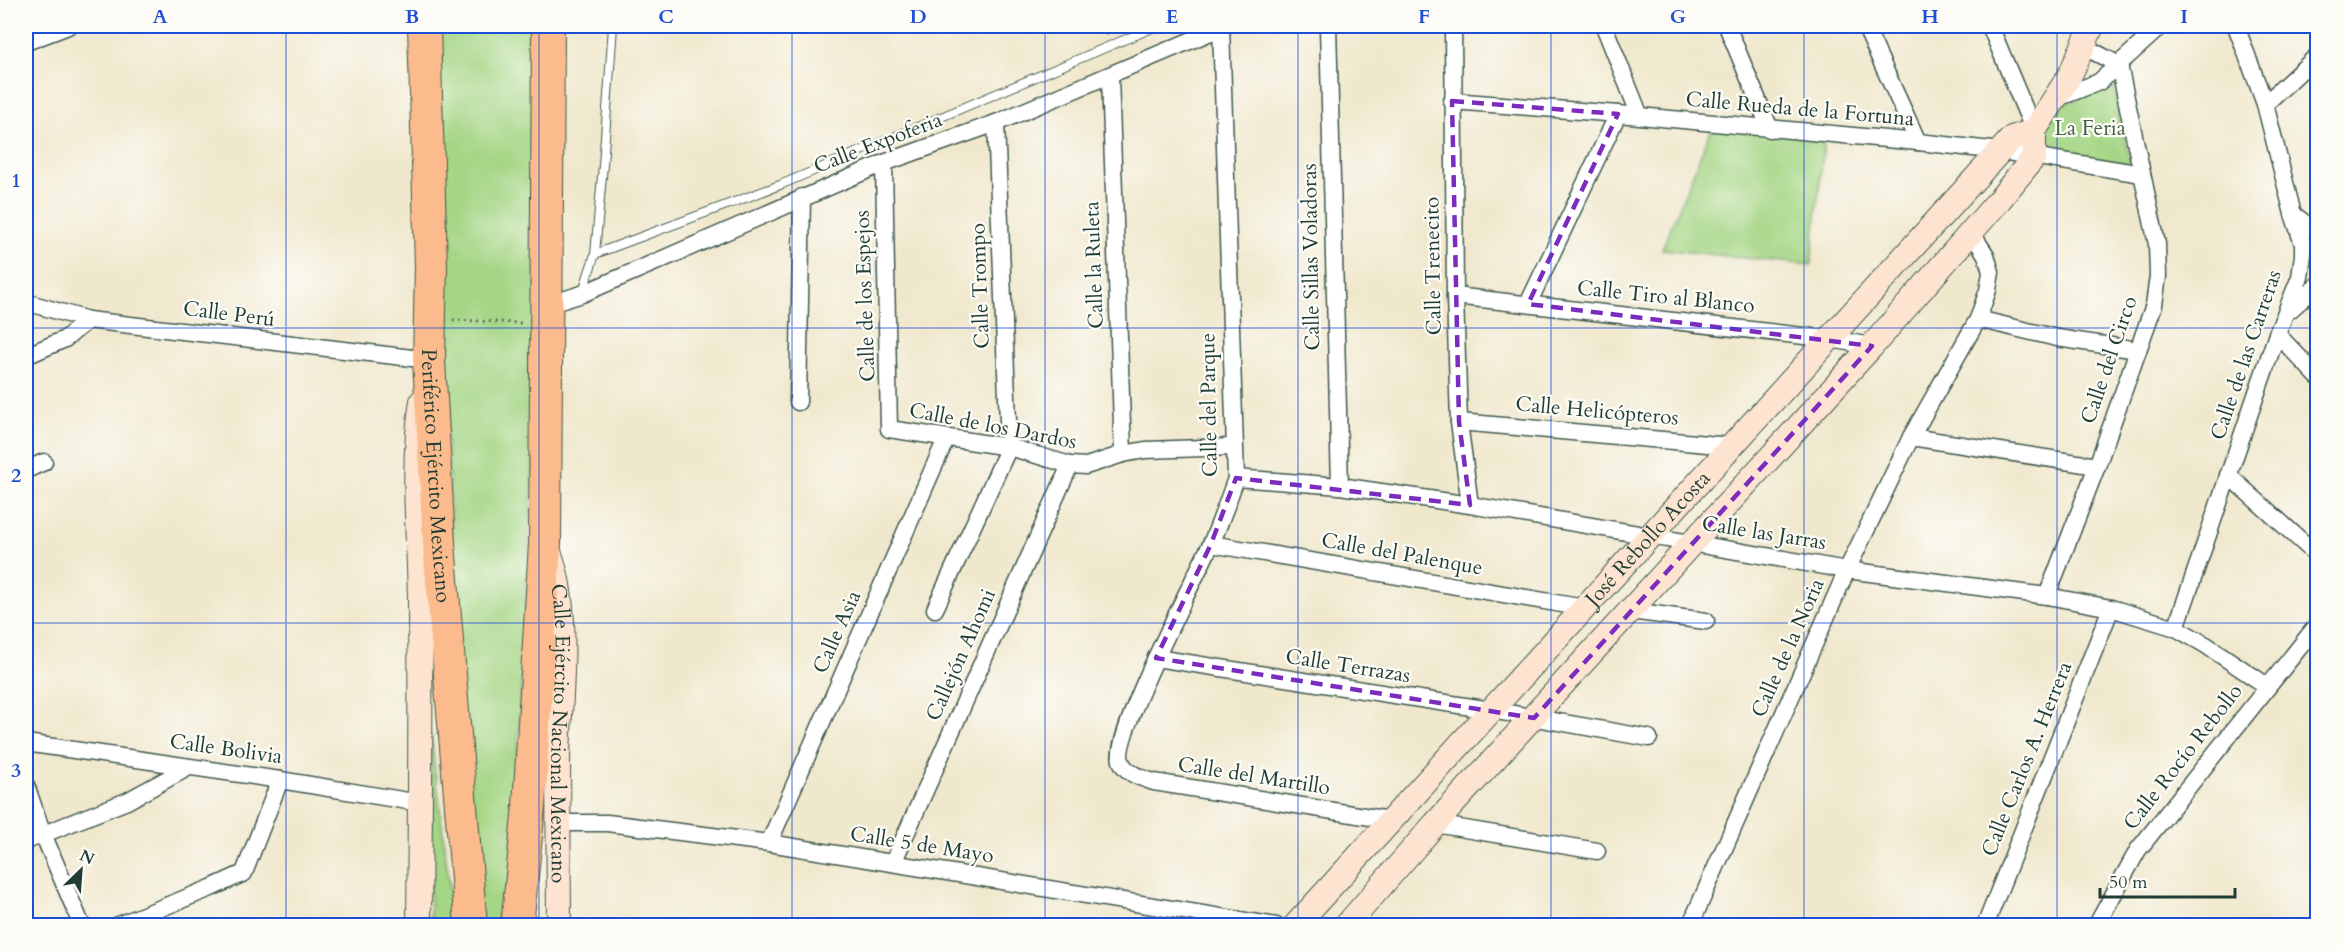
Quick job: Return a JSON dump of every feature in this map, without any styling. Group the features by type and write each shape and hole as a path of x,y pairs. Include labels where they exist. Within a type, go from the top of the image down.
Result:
{"highway":[{"name":"Periférico Ejército Mexicano","path":"424,26 431,266 429,360 439,544 471,926"},
{"path":"517,926 530,794 545,543 548,26"}],"main road":[{"path":"2034,157 2034,130 2070,75 2088,36"},
{"name":"José Rebollo Acosta","path":"1295,926 1389,820 2012,138 2034,130"},
{"name":"José Rebollo Acosta","path":"1346,926 1435,824 1872,346 2034,157"},
{"path":"419,926 420,598 415,491 417,433 429,360"},
{"name":"Calle Ejército Nacional Mexicano","path":"545,543 556,570 561,598 559,926"}],"street":[{"path":"31,35 68,26"},
{"name":"Calle Expoferia","path":"547,315 582,294 802,197 884,163 996,123 1223,26"},
{"name":"Calle del Parque","path":"1120,759 1124,734 1156,658 1211,544 1236,478 1233,447 1223,26"},
{"name":"Calle Sillas Voladoras","path":"1328,26 1340,486"},
{"name":"Calle Trenecito","path":"1453,26 1452,101 1459,422 1470,505"},
{"path":"1604,26 1640,116"},
{"path":"1727,26 1770,129"},
{"path":"1865,26 1918,142"},
{"path":"1990,26 2034,130"},
{"path":"2055,99 2099,82 2161,26"},
{"name":"Calle de las Carreras","path":"2176,628 2277,334 2300,277 2303,255 2303,244 2265,104 2236,26"},
{"path":"2088,36 2120,65"},
{"path":"2265,104 2317,55"},
{"name":"Calle del Circo","path":"2046,596 2097,466 2154,305 2158,276 2157,244 2120,65"},
{"name":"Calle la Ruleta","path":"1110,75 1123,454"},
{"name":"Calle Rueda de la Fortuna","path":"1452,101 1918,142 2001,152 2142,174"},
{"path":"1527,304 1618,114"},
{"name":"Calle Trompo","path":"996,123 1009,447"},
{"name":"Calle de los Espejos","path":"884,163 889,429"},
{"path":"798,402 802,197"},
{"path":"2293,213 2318,233"},
{"name":"Calle de la Noria","path":"1690,926 1847,570 1911,437 1978,319 1988,290 1991,272 1986,255 1971,232"},
{"path":"2287,312 2318,285"},
{"name":"Calle Tiro al Blanco","path":"1455,296 1830,339 1872,346"},
{"name":"Calle Perú","path":"26,302 88,320 429,360"},
{"path":"1978,319 2058,338 2138,350"},
{"path":"26,356 65,339 88,320"},
{"path":"2277,334 2318,376"},
{"name":"Calle Helicópteros","path":"1459,422 1730,446"},
{"name":"Calle de los Dardos","path":"889,429 1009,447 1070,465 1086,466 1123,454 1176,448 1233,447"},
{"path":"1911,437 2097,466"},
{"name":"Calle Asia","path":"769,843 946,439"},
{"path":"935,609 1009,447"},
{"path":"26,470 44,462"},
{"name":"Callejón Ahomi","path":"892,863 1070,465"},
{"path":"2228,475 2318,556"},
{"name":"Calle las Jarras","path":"1236,478 1340,486 1470,505 1847,570 2046,596 2111,608 2176,628 2267,686"},
{"name":"Calle del Palenque","path":"1211,544 1585,608"},
{"name":"Calle Carlos A. Herrera","path":"1985,926 2111,608"},
{"path":"1631,611 1706,621"},
{"name":"Calle Rocío Rebollo","path":"2096,926 2138,850 2318,624"},
{"name":"Calle Terrazas","path":"1156,658 1491,710 1649,738"},
{"name":"Calle Bolivia","path":"26,743 420,803"},
{"name":"Calle del Martillo","path":"1120,759 1135,776 1154,782 1389,820"},
{"path":"26,841 127,801 189,767"},
{"path":"116,926 244,873 279,780"},
{"path":"26,785 43,834 82,926"},
{"name":"Calle 5 de Mayo","path":"559,823 607,823 769,843 1276,926"},
{"path":"1435,824 1597,851"}],"lane":[{"path":"582,294 595,254 613,26"},
{"path":"595,254 780,185 1157,26"}],"path":[{"path":"430,320 547,315"}],"highlighted area":[{"path":"1452,101 1618,114 1528,304 1872,346 1534,718 1156,658 1211,544 1236,478 1470,505 1459,422"}],"green space":[{"path":"428,26 539,26 540,339 508,925 478,925 462,762"},
{"name":"La Feria","path":"2113,85 2131,166 2042,151 2044,129 2062,105"},
{"path":"1713,125 1825,135 1811,265 1662,249"},
{"path":"431,735 454,925 430,925"}]}
